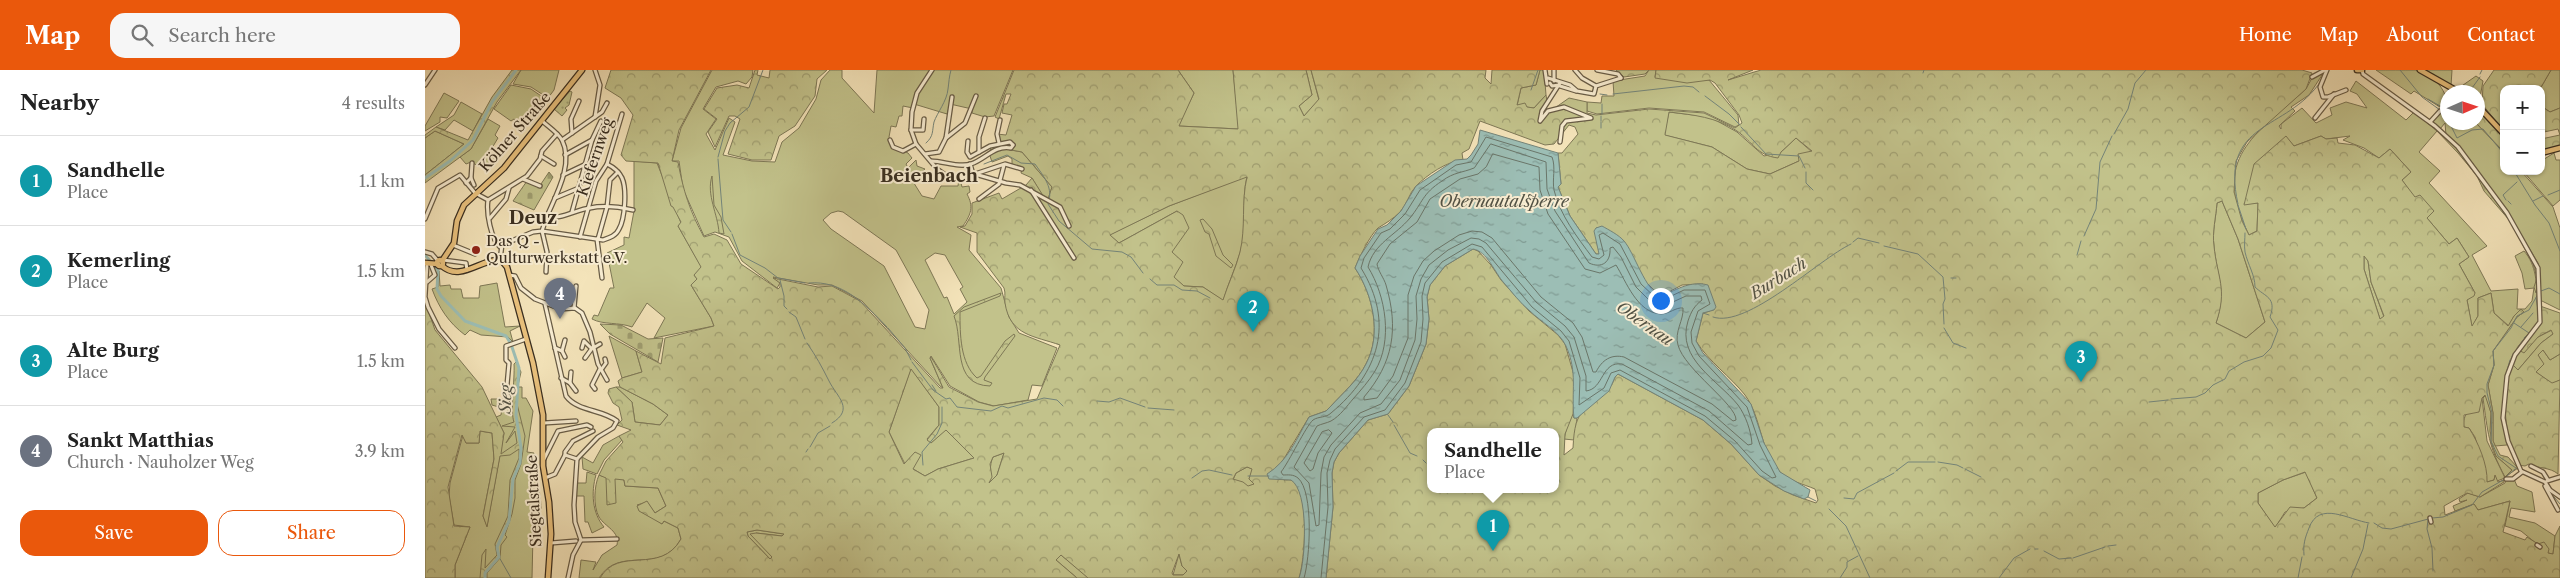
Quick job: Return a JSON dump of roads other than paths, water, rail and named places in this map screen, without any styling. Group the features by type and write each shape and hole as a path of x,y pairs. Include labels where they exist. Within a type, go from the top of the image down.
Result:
{"main road":[{"name":"Kölner Straße","path":"436,263 453,245 461,211 475,193 504,168 582,70"},
{"path":"2357,70 2362,70"},
{"path":"2419,70 2446,85"},
{"path":"2485,114 2500,130"},
{"path":"2545,152 2560,148"},
{"path":"436,263 453,271 467,270 489,260 500,260"},
{"name":"Siegtalstraße","path":"500,260 506,265 509,275 537,380 544,423 543,459 549,502 551,543 548,578"}],"street":[{"path":"425,85 435,70"},
{"path":"595,70 601,85 595,117"},
{"path":"932,70 919,89 912,112 911,130 916,144 941,173 951,179 959,179 1004,165 1022,169"},
{"path":"1545,70 1551,81 1560,85 1570,85 1577,91 1594,94 1596,86"},
{"path":"1551,81 1554,70"},
{"path":"1575,70 1582,78 1596,86 1621,78 1618,74 1597,70"},
{"path":"2312,77 2326,70"},
{"path":"2326,70 2320,90 2324,97 2346,90"},
{"path":"2362,70 2363,74 2429,122 2469,160 2512,220 2537,263 2540,277 2540,323 2515,355 2507,376 2503,418 2508,441 2521,471 2538,480 2547,481 2560,477"},
{"path":"1560,85 1542,111 1540,121 1549,112 1565,107 1591,118 1566,121 1562,126 1560,142"},
{"path":"2315,118 2334,94"},
{"path":"946,138 965,124 976,96"},
{"path":"939,161 939,152 946,138 951,97"},
{"path":"572,133 570,120 579,101"},
{"path":"562,140 604,110 607,103"},
{"path":"2429,122 2440,111"},
{"name":"Kiefernweg","path":"580,237 597,179 607,164 622,114"},
{"path":"979,152 979,137 985,118"},
{"path":"911,130 923,130 924,119"},
{"path":"572,212 592,140 601,120"},
{"path":"999,143 997,138 1000,120"},
{"path":"542,121 562,140 565,155 563,174 542,231 547,252 546,272"},
{"path":"488,200 523,179 541,156 542,151 557,134"},
{"path":"565,155 592,140"},
{"path":"890,140 893,147 903,151 916,144"},
{"path":"931,161 939,161 949,165 970,164 998,149 1013,146 1011,142 999,143 970,157 968,156 968,141"},
{"path":"925,154 939,152"},
{"path":"541,156 555,164"},
{"path":"472,163 471,178 473,185"},
{"path":"563,174 586,164"},
{"path":"500,247 533,232 542,231 607,239 619,231 622,223 624,186 618,172 607,164"},
{"path":"970,164 974,174"},
{"path":"979,199 1000,182 1004,165"},
{"path":"602,278 597,239 607,207 610,180 618,172"},
{"path":"974,174 1000,182 1021,185 1049,203 1060,207 1069,226"},
{"path":"425,219 442,184 460,175 475,193 488,200"},
{"path":"466,183 471,178"},
{"path":"523,179 540,186"},
{"path":"490,219 506,199 509,188"},
{"path":"555,198 579,188"},
{"path":"1030,190 1074,258"},
{"path":"488,200 495,241 500,247 500,260"},
{"path":"547,216 554,218 589,208 607,207 633,210"},
{"path":"453,245 475,254"},
{"path":"425,252 432,254 436,263 435,275 427,282"},
{"path":"436,263 466,263 467,270"},
{"path":"436,263 427,282 425,295 437,327 455,348"},
{"path":"509,275 515,276 521,288 545,304 563,309 574,308"},
{"path":"575,286 574,308 586,320 592,348 607,380"},
{"path":"545,304 566,396 570,402 617,420 617,424 613,428 598,436 577,459 574,505 579,541 573,555 568,578"},
{"path":"507,385 509,363 506,360 505,348 526,338"},
{"path":"562,351 565,340"},
{"path":"582,348 584,341 592,348"},
{"path":"585,358 592,348 600,344"},
{"path":"555,348 562,351 565,357"},
{"path":"595,389 592,385 606,363 605,359"},
{"path":"570,382 571,372"},
{"path":"561,378 570,382 576,391"},
{"path":"544,423 558,420 576,421"},
{"path":"543,459 558,431 587,425 591,427"},
{"path":"545,478 555,474 565,452 573,441 593,431"},
{"path":"565,455 577,459"},
{"path":"2531,466 2543,472 2558,510"},
{"path":"2505,478 2513,478 2521,471"},
{"path":"2547,481 2550,490 2560,497"},
{"path":"2430,518 2431,522"},
{"path":"551,543 617,539"}],"water":[{"name":"Obernautalsperre","path":"1480,130 1558,153 1561,184 1558,187 1570,216 1596,254 1599,254 1594,231 1602,226 1624,241 1650,287 1660,295 1692,284 1708,285 1716,307 1714,310 1703,313 1696,341 1703,353 1751,404 1764,443 1780,472 1810,490 1808,497 1804,499 1784,491 1759,475 1731,444 1703,420 1618,374 1609,391 1577,418 1574,418 1572,365 1566,346 1554,331 1519,301 1482,254 1473,249 1445,266 1430,285 1427,297 1429,319 1426,344 1409,386 1388,414 1368,420 1339,453 1334,462 1332,473 1333,507 1326,578 1299,578 1304,542 1301,497 1297,487 1291,480 1269,479 1267,474 1281,463 1309,417 1326,411 1355,381 1366,364 1374,340 1374,328 1371,302 1355,268 1360,256 1378,229 1387,225 1401,211 1416,186 1455,160 1467,159 1471,155 1478,144"}],"waterway":[{"name":"Sieg","path":"425,178 450,161 473,140 492,102 516,70"},
{"path":"718,157 725,131 730,123 749,107 763,70"},
{"name":"Beienbach","path":"926,143 932,136 934,122 946,98 951,70"},
{"name":"Obernau","path":"1531,90 1538,70"},
{"path":"2114,134 2128,109 2135,83 2146,70"},
{"path":"2400,70 2422,97 2440,110"},
{"path":"2480,74 2482,70"},
{"path":"2474,85 2480,77"},
{"path":"2238,204 2235,176 2238,156 2247,141 2259,130 2307,98 2321,81"},
{"path":"1613,94 1684,86 1693,87 1699,92"},
{"path":"1600,94 1607,95"},
{"path":"1705,96 1740,125"},
{"path":"2428,99 2440,106"},
{"path":"1602,104 1602,114"},
{"path":"1601,116 1601,121"},
{"path":"1601,122 1601,128"},
{"path":"1741,127 1766,154 1799,156 1805,168"},
{"path":"2453,130 2457,138 2472,130"},
{"path":"2484,130 2500,149"},
{"path":"2084,236 2096,209 2100,162 2112,136"},
{"name":"Beienbach","path":"984,164 1007,155 1021,163 1035,164 1044,176 1048,186 1049,200"},
{"path":"718,159 723,220 731,232"},
{"path":"1806,172 1806,183 1813,190"},
{"path":"2516,175 2549,223 2560,251"},
{"path":"2506,200 2503,195 2517,182"},
{"path":"2548,195 2560,190"},
{"path":"2533,201 2543,196"},
{"path":"2508,201 2511,204"},
{"name":"Beienbach","path":"1048,204 1059,221 1092,249 1122,252 1131,257 1143,273"},
{"path":"2238,205 2246,229"},
{"path":"2171,399 2196,397 2205,393 2213,385 2225,379 2229,371 2244,362 2263,356 2271,348 2278,330 2270,317 2272,310 2271,301 2255,287 2254,278 2245,252 2245,233"},
{"path":"732,234 740,255 765,268 778,278 805,283"},
{"name":"Burbach","path":"1853,242 1858,238 1879,243"},
{"path":"2077,255 2081,241"},
{"name":"Burbach","path":"1713,317 1727,318 1744,313 1763,303 1851,244"},
{"name":"Burbach","path":"1884,246 1918,254 1943,277 1945,299 1943,304 1944,324"},
{"name":"Sieg","path":"425,255 438,270 437,289 441,296 465,321 506,336 511,344 519,368 516,415 521,448 520,463 513,479 509,521 497,547 499,557 485,573 485,578"},
{"path":"1951,278 1956,278"},
{"name":"Beienbach","path":"1150,279 1157,285 1174,285 1182,290 1197,291 1210,298"},
{"path":"780,280 784,296 784,306 787,309"},
{"path":"809,283 832,285 852,295 887,327"},
{"path":"2541,291 2549,288 2560,294"},
{"path":"2519,470 2498,456 2491,441 2492,413 2487,393 2487,384 2494,365 2493,351 2511,328 2517,316 2529,310 2538,294"},
{"path":"2536,298 2538,310"},
{"path":"789,312 796,317 805,339"},
{"path":"1703,313 1709,315"},
{"path":"2521,327 2533,313"},
{"path":"2514,323 2529,333 2524,338"},
{"path":"888,328 905,348 911,360"},
{"path":"1944,328 1953,343 1966,348"},
{"path":"2514,353 2523,340"},
{"path":"807,343 842,403 842,413 832,423"},
{"path":"2511,359 2513,354"},
{"path":"2506,374 2510,360"},
{"path":"912,362 933,390 946,399 950,398 957,407 991,411 1002,406 1008,408 1044,398 1057,400 1063,406"},
{"path":"932,385 936,391"},
{"path":"1097,401 1109,402 1120,398 1145,407"},
{"path":"2149,402 2168,400"},
{"path":"923,465 922,452 937,434 942,423 942,407"},
{"path":"1148,408 1174,410"},
{"path":"1388,415 1393,422"},
{"path":"1394,425 1410,453 1417,456"},
{"path":"810,447 818,433 830,426"},
{"path":"1423,460 1426,463"},
{"path":"1896,471 1908,462 1935,462"},
{"path":"1938,462 1957,465 1963,468"},
{"path":"1965,469 1981,477"},
{"path":"2506,477 2515,469"},
{"path":"1192,478 1202,471 1209,470 1232,475"},
{"path":"1844,498 1854,499 1857,493 1894,473"},
{"path":"1248,476 1269,476"},
{"path":"2536,476 2543,480"},
{"path":"2374,523 2382,528 2391,529 2443,517 2472,505 2482,492 2505,479"},
{"path":"2549,491 2560,504"},
{"name":"Obernau","path":"1808,497 1816,501"},
{"name":"Obernau","path":"1829,509 1846,526 1870,578"},
{"path":"2304,555 2305,541 2309,528 2320,515 2327,513 2335,514 2369,523"},
{"path":"2428,519 2427,529 2432,548 2433,571"},
{"path":"2351,578 2363,549 2368,524"},
{"path":"2108,546 2116,545"},
{"path":"2073,558 2105,547"},
{"path":"1999,578 2014,558 2030,549"},
{"path":"2044,551 2059,559 2071,558"},
{"path":"1840,578 1847,567 1847,562 1858,556"},
{"path":"499,557 511,578"},
{"path":"2298,578 2302,557"}],"place":[{"name":"Das Q - Qulturwerkstatt e.V.","path":"476,250"},
{"name":"Sankt Matthias","path":"560,319"},
{"name":"Kemerling","path":"1253,332"},
{"name":"Alte Burg","path":"2081,382"},
{"name":"Sandhelle","path":"1493,551"}],"district":[{"name":"Beienbach","path":"929,176"},
{"name":"Deuz","path":"533,218"}]}
